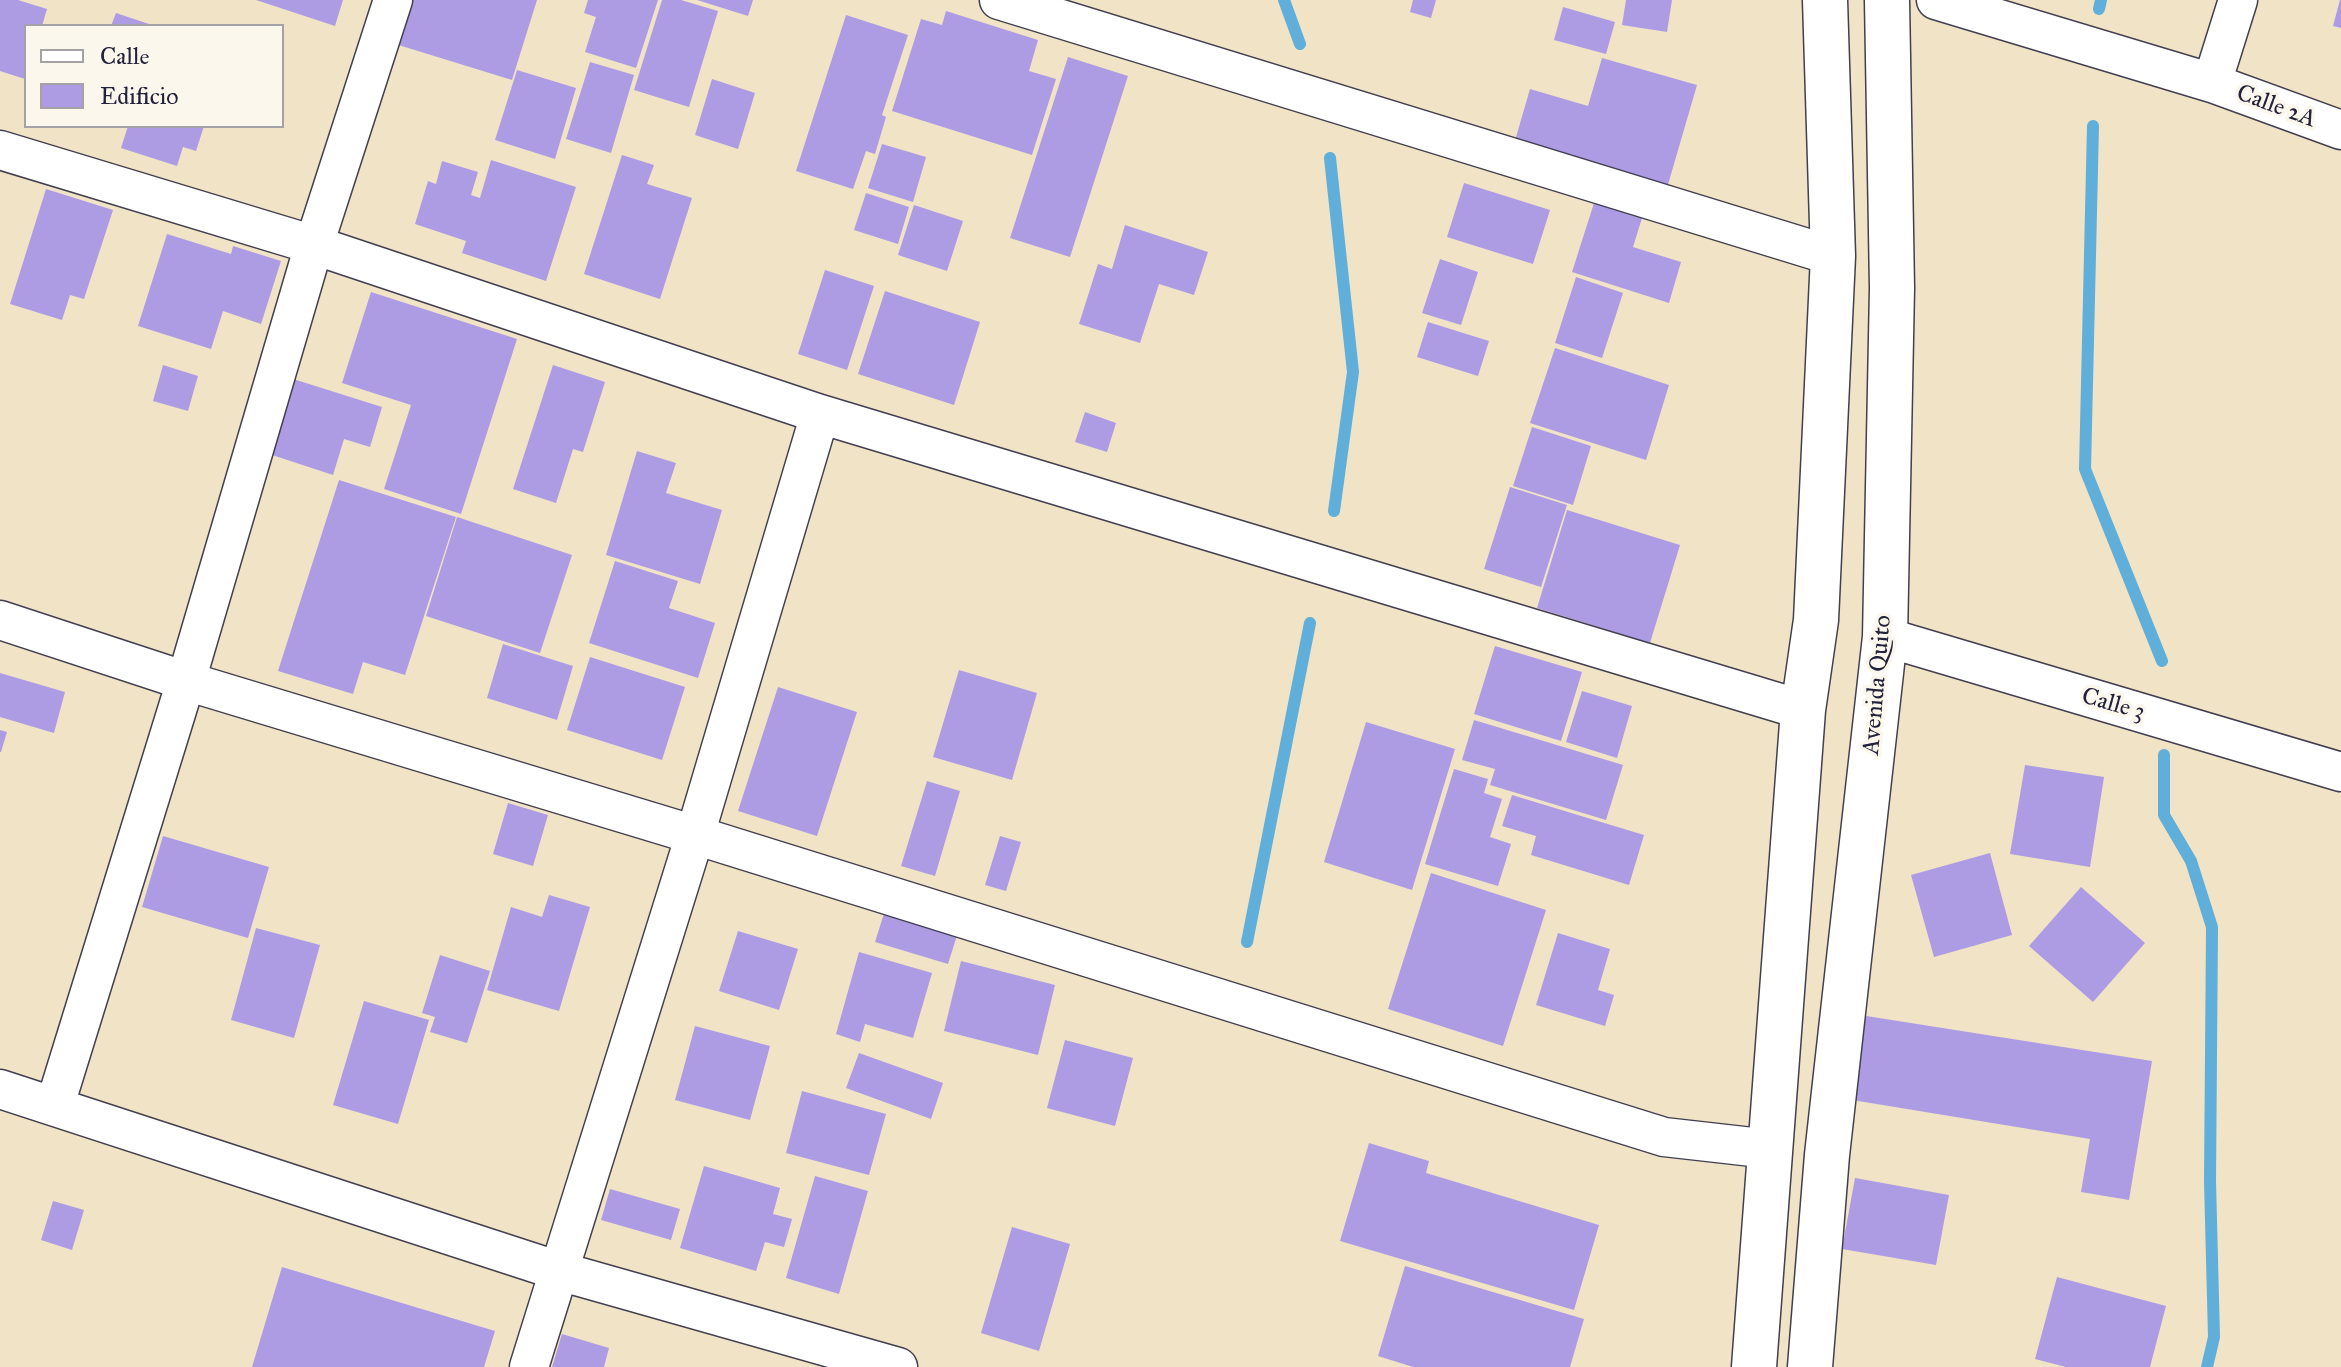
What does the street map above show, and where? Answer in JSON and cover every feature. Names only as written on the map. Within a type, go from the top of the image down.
[{"type":"highway","points":[[1754,1367],[1803,710],[1816,620],[1833,256],[1825,0]]},
{"type":"highway","name":"Avenida Quito","points":[[1810,1367],[1827,1155],[1885,637],[1892,288],[1887,0]]},
{"type":"street","points":[[55,1105],[186,681],[314,245],[393,0]]},
{"type":"street","points":[[999,0],[1833,256]]},
{"type":"street","name":"Calle 2A","points":[[1936,0],[2212,83],[2341,130]]},
{"type":"street","points":[[2212,83],[2238,0]]},
{"type":"street","points":[[0,150],[314,245],[820,414],[1803,710]]},
{"type":"street","points":[[529,1367],[695,835],[820,414]]},
{"type":"street","points":[[0,620],[186,681],[695,835],[1664,1137],[1770,1149]]},
{"type":"street","name":"Calle 3","points":[[1885,637],[2341,772]]},
{"type":"street","points":[[0,1089],[559,1271],[898,1367]]},
{"type":"building","points":[[0,0],[18,0],[47,9],[43,24],[24,24],[24,79],[0,71]]},
{"type":"building","points":[[256,0],[343,0],[335,26]]},
{"type":"building","points":[[405,0],[537,0],[512,80],[392,43]]},
{"type":"building","points":[[588,0],[658,0],[636,68],[585,52],[596,17],[584,13]]},
{"type":"building","points":[[662,0],[681,0],[718,11],[689,107],[634,90]]},
{"type":"building","points":[[697,0],[753,0],[748,16]]},
{"type":"building","points":[[1413,0],[1436,0],[1431,18],[1410,12]]},
{"type":"building","points":[[1626,0],[1672,0],[1667,32],[1622,25]]},
{"type":"building","points":[[2341,0],[2341,28],[2333,26]]},
{"type":"building","points":[[1563,7],[1615,22],[1606,54],[1554,40]]},
{"type":"building","points":[[946,11],[1038,40],[1029,71],[1056,79],[1032,155],[892,111],[921,19],[942,25]]},
{"type":"building","points":[[116,13],[149,24],[112,24]]},
{"type":"building","points":[[846,15],[908,35],[882,115],[886,117],[875,154],[866,151],[853,189],[796,171]]},
{"type":"building","points":[[1068,57],[1128,76],[1070,257],[1010,238]]},
{"type":"building","points":[[1602,58],[1697,85],[1667,188],[1514,144],[1530,89],[1588,106]]},
{"type":"building","points":[[590,62],[634,75],[611,153],[566,139]]},
{"type":"building","points":[[517,70],[576,88],[555,159],[495,140]]},
{"type":"building","points":[[712,79],[755,93],[738,149],[695,135]]},
{"type":"building","points":[[127,128],[203,128],[196,151],[183,147],[177,166],[121,148]]},
{"type":"building","points":[[882,144],[926,157],[913,202],[868,188]]},
{"type":"building","points":[[622,155],[654,165],[647,184],[692,198],[660,299],[584,274]]},
{"type":"building","points":[[491,160],[576,187],[546,281],[462,253],[466,241],[415,224],[428,181],[436,184],[442,161],[478,172],[471,195],[480,198]]},
{"type":"building","points":[[1464,183],[1550,210],[1533,264],[1447,237]]},
{"type":"building","points":[[46,189],[113,210],[84,299],[70,295],[62,320],[10,304]]},
{"type":"building","points":[[866,193],[909,207],[898,244],[854,230]]},
{"type":"building","points":[[1594,203],[1642,218],[1633,247],[1681,262],[1669,303],[1572,272]]},
{"type":"building","points":[[914,205],[963,221],[947,271],[898,255]]},
{"type":"building","points":[[1125,225],[1208,252],[1194,295],[1159,284],[1140,343],[1079,324],[1098,264],[1112,269]]},
{"type":"building","points":[[167,234],[231,254],[233,246],[281,261],[261,324],[223,311],[211,349],[138,326]]},
{"type":"building","points":[[1440,259],[1478,272],[1461,325],[1422,313]]},
{"type":"building","points":[[825,270],[874,286],[847,370],[798,354]]},
{"type":"building","points":[[1576,277],[1623,293],[1602,358],[1555,343]]},
{"type":"building","points":[[885,291],[980,322],[954,405],[858,374]]},
{"type":"building","points":[[371,292],[517,339],[461,514],[384,489],[411,405],[342,383]]},
{"type":"building","points":[[1428,322],[1489,341],[1478,376],[1417,357]]},
{"type":"building","points":[[1555,348],[1669,385],[1646,460],[1530,423]]},
{"type":"building","points":[[163,365],[198,376],[188,411],[153,401]]},
{"type":"building","points":[[553,365],[605,382],[583,452],[573,449],[556,503],[513,489]]},
{"type":"building","points":[[290,378],[382,407],[370,447],[344,439],[333,475],[266,453]]},
{"type":"building","points":[[1085,412],[1116,423],[1107,452],[1075,442]]},
{"type":"building","points":[[1532,427],[1591,446],[1573,505],[1513,486]]},
{"type":"building","points":[[637,451],[676,463],[666,493],[722,510],[700,584],[606,555]]},
{"type":"building","points":[[339,480],[456,517],[405,675],[363,662],[353,694],[278,671]]},
{"type":"building","points":[[1510,487],[1567,505],[1541,587],[1484,569]]},
{"type":"building","points":[[1567,510],[1680,545],[1650,643],[1537,608]]},
{"type":"building","points":[[457,517],[572,555],[540,653],[426,616]]},
{"type":"building","points":[[615,561],[678,581],[669,608],[715,623],[698,678],[589,643]]},
{"type":"building","points":[[503,644],[573,666],[557,720],[487,698]]},
{"type":"building","points":[[1495,646],[1582,672],[1561,741],[1474,714]]},
{"type":"building","points":[[590,657],[685,687],[662,760],[567,730]]},
{"type":"building","points":[[959,670],[1037,693],[1012,780],[933,757]]},
{"type":"building","points":[[0,673],[65,692],[54,733],[0,717]]},
{"type":"building","points":[[778,687],[857,712],[817,836],[738,811]]},
{"type":"building","points":[[1582,691],[1632,706],[1617,758],[1566,742]]},
{"type":"building","points":[[1474,720],[1623,765],[1606,820],[1490,785],[1495,769],[1462,760]]},
{"type":"building","points":[[1366,722],[1455,749],[1412,890],[1324,862]]},
{"type":"building","points":[[0,730],[7,732],[1,752],[0,752]]},
{"type":"building","points":[[2025,765],[2104,777],[2090,867],[2010,854]]},
{"type":"building","points":[[1454,769],[1488,779],[1484,793],[1502,799],[1490,837],[1511,844],[1498,886],[1425,864]]},
{"type":"building","points":[[927,781],[960,791],[935,876],[901,866]]},
{"type":"building","points":[[1512,795],[1644,835],[1629,885],[1531,855],[1536,836],[1502,826]]},
{"type":"building","points":[[508,803],[548,815],[533,866],[493,854]]},
{"type":"building","points":[[163,836],[269,867],[248,938],[142,907]]},
{"type":"building","points":[[1000,836],[1021,842],[1006,891],[985,885]]},
{"type":"building","points":[[1990,853],[2012,935],[1934,957],[1911,875]]},
{"type":"building","points":[[1431,873],[1546,910],[1503,1046],[1388,1009]]},
{"type":"building","points":[[2081,887],[2145,943],[2093,1002],[2029,946]]},
{"type":"building","points":[[549,895],[590,907],[559,1011],[487,990],[511,907],[542,917]]},
{"type":"building","points":[[887,904],[960,926],[948,964],[875,942]]},
{"type":"building","points":[[256,928],[320,945],[294,1038],[231,1020]]},
{"type":"building","points":[[738,931],[798,949],[779,1010],[719,991]]},
{"type":"building","points":[[1558,933],[1610,949],[1598,990],[1614,995],[1605,1026],[1536,1005]]},
{"type":"building","points":[[859,952],[932,973],[913,1038],[865,1024],[860,1042],[836,1034]]},
{"type":"building","points":[[440,955],[490,971],[467,1043],[430,1032],[435,1017],[422,1013]]},
{"type":"building","points":[[961,961],[1055,985],[1038,1055],[944,1031]]},
{"type":"building","points":[[364,1001],[429,1020],[398,1124],[333,1105]]},
{"type":"building","points":[[1860,1015],[2152,1061],[2129,1200],[2081,1192],[2090,1139],[1846,1099]]},
{"type":"building","points":[[695,1026],[770,1046],[750,1120],[675,1100]]},
{"type":"building","points":[[1065,1040],[1133,1058],[1115,1126],[1047,1108]]},
{"type":"building","points":[[859,1053],[943,1083],[931,1119],[846,1088]]},
{"type":"building","points":[[802,1091],[886,1114],[869,1175],[786,1153]]},
{"type":"building","points":[[1369,1143],[1429,1161],[1426,1173],[1599,1225],[1574,1310],[1340,1241]]},
{"type":"building","points":[[704,1166],[780,1188],[773,1214],[792,1219],[784,1247],[765,1242],[756,1271],[680,1248]]},
{"type":"building","points":[[815,1176],[868,1191],[839,1294],[786,1278]]},
{"type":"building","points":[[1855,1178],[1949,1195],[1936,1265],[1842,1249]]},
{"type":"building","points":[[610,1189],[680,1209],[671,1240],[601,1220]]},
{"type":"building","points":[[53,1201],[84,1210],[72,1250],[41,1240]]},
{"type":"building","points":[[1012,1227],[1070,1244],[1039,1351],[981,1333]]},
{"type":"building","points":[[1405,1266],[1584,1319],[1570,1367],[1413,1367],[1378,1356]]},
{"type":"building","points":[[282,1267],[495,1331],[484,1367],[252,1367]]},
{"type":"building","points":[[2057,1277],[2166,1306],[2150,1367],[2066,1367],[2035,1359]]},
{"type":"building","points":[[562,1334],[609,1348],[604,1367],[552,1367]]},
{"type":"waterway","points":[[1284,0],[1300,44]]},
{"type":"waterway","points":[[2099,9],[2101,0]]},
{"type":"waterway","points":[[2093,126],[2085,469],[2162,661]]},
{"type":"waterway","points":[[1330,158],[1353,372],[1334,511]]},
{"type":"waterway","points":[[1247,942],[1310,623]]},
{"type":"waterway","points":[[2164,755],[2164,815],[2191,861],[2212,927],[2210,1181],[2214,1337],[2207,1367]]}]
